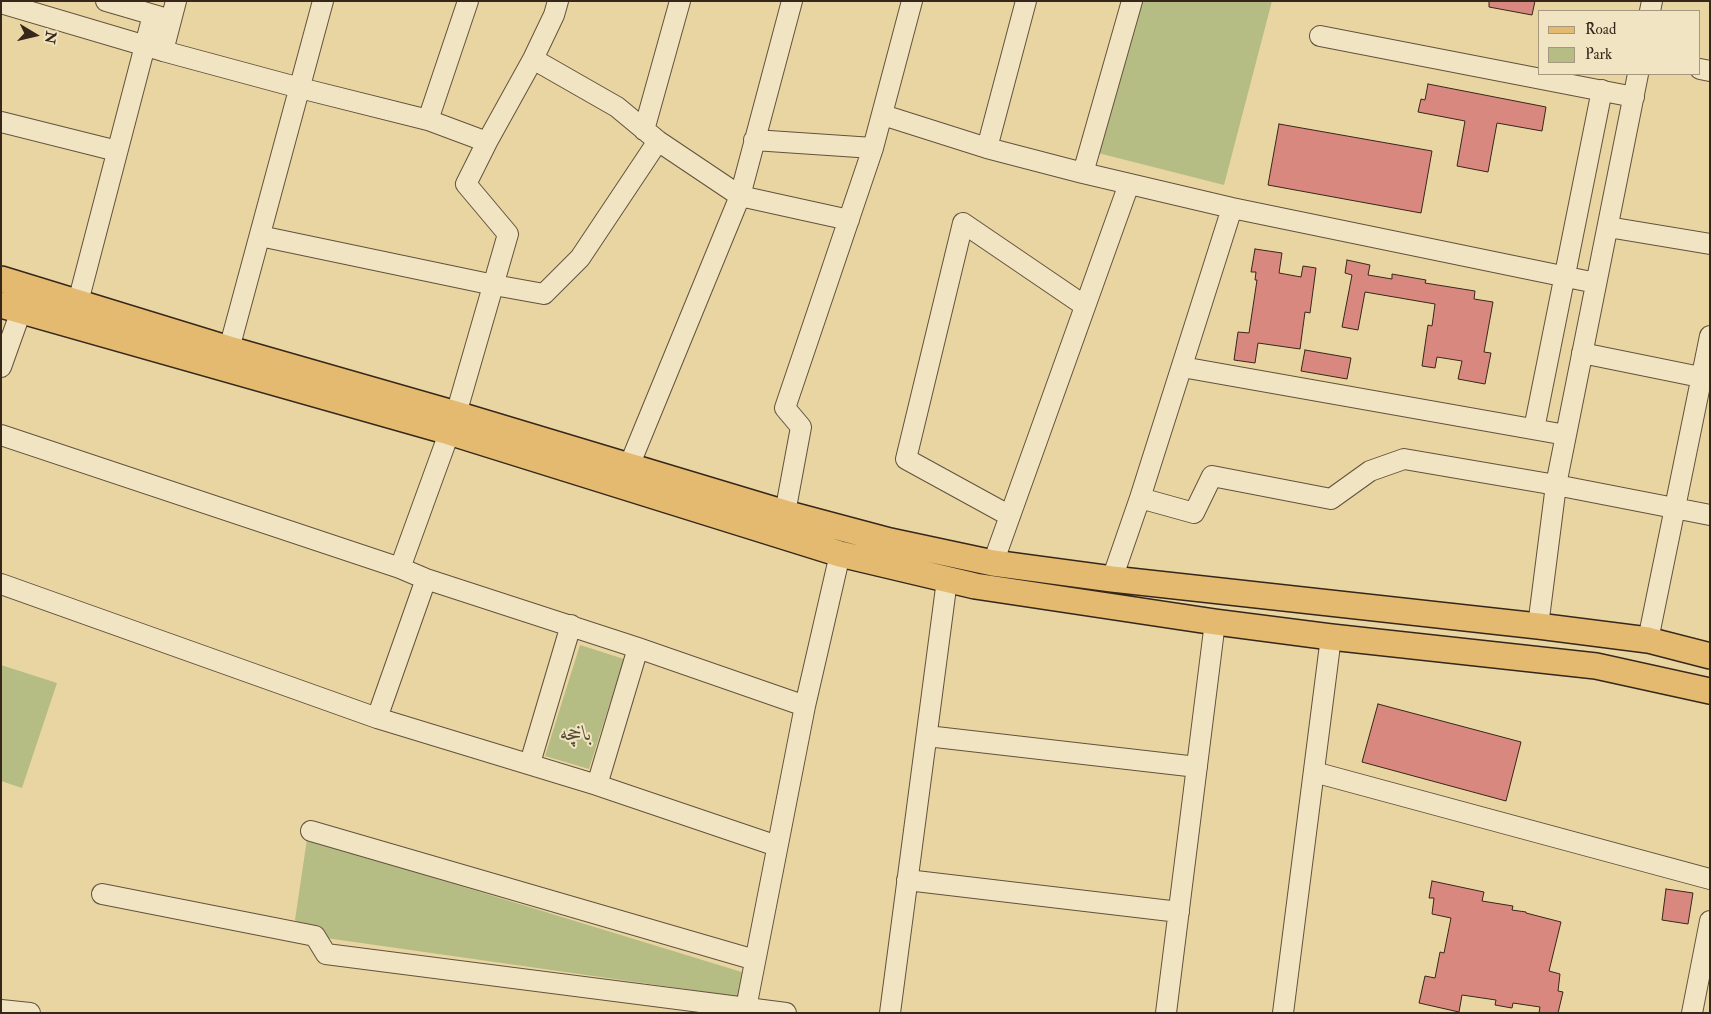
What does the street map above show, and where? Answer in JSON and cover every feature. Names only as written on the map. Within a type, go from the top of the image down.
[{"type":"main road","points":[[1,279],[229,349],[840,554],[947,580],[975,586],[1215,622],[1331,637],[1596,666],[1710,691]]},
{"type":"main road","points":[[11,308],[452,423],[629,466],[785,513],[890,541],[993,563],[1112,579],[1648,640],[1710,656]]},
{"type":"street","points":[[78,302],[117,151],[167,12],[106,1]]},
{"type":"street","points":[[229,349],[323,1]]},
{"type":"street","points":[[428,120],[468,1]]},
{"type":"street","points":[[400,568],[452,423],[508,234],[466,184],[487,142],[534,59],[554,15],[558,1]]},
{"type":"street","points":[[260,236],[544,294],[580,258],[651,136],[680,1]]},
{"type":"street","points":[[629,466],[740,196],[792,1]]},
{"type":"street","points":[[785,513],[801,427],[785,408],[874,148],[912,1]]},
{"type":"street","points":[[988,148],[1026,1]]},
{"type":"street","points":[[1082,173],[1132,1]]},
{"type":"street","points":[[1,3],[300,88],[428,120],[487,142]]},
{"type":"street","points":[[1320,36],[1634,96]]},
{"type":"street","points":[[534,59],[617,107],[651,136],[740,196],[849,220]]},
{"type":"street","points":[[1538,626],[1556,485],[1638,75]]},
{"type":"street","points":[[1534,429],[1602,90]]},
{"type":"street","points":[[883,115],[988,148],[1082,173],[1232,208],[1596,283]]},
{"type":"street","points":[[1,122],[117,151]]},
{"type":"street","points":[[754,140],[874,148]]},
{"type":"street","points":[[993,563],[1129,184]]},
{"type":"street","points":[[1112,579],[1140,498],[1232,208]]},
{"type":"street","points":[[1010,516],[906,460],[963,222],[1085,306]]},
{"type":"street","points":[[1608,227],[1710,244]]},
{"type":"street","points":[[1,367],[11,308]]},
{"type":"street","points":[[1648,640],[1675,508],[1705,378],[1710,336]]},
{"type":"street","points":[[1582,353],[1705,378]]},
{"type":"street","points":[[1182,367],[1566,435]]},
{"type":"street","points":[[1,435],[571,625],[805,706]]},
{"type":"street","points":[[1140,498],[1194,514],[1212,476],[1332,500],[1370,471],[1404,459],[1556,485],[1710,515]]},
{"type":"street","points":[[736,1009],[755,960],[805,706],[840,554]]},
{"type":"street","points":[[377,718],[426,578]]},
{"type":"street","points":[[890,1013],[947,580]]},
{"type":"street","points":[[1,584],[377,718],[597,785],[776,846]]},
{"type":"street","points":[[1166,1013],[1215,622]]},
{"type":"street","points":[[530,764],[571,625]]},
{"type":"street","points":[[1283,1013],[1331,637]]},
{"type":"street","points":[[597,785],[638,648]]},
{"type":"street","points":[[927,736],[1197,767]]},
{"type":"street","points":[[1314,772],[1710,879]]},
{"type":"street","points":[[311,831],[755,960]]},
{"type":"street","points":[[907,880],[1178,912]]},
{"type":"street","points":[[102,894],[315,936],[326,954],[736,1009],[786,1013]]},
{"type":"street","points":[[1692,1013],[1710,921]]},
{"type":"street","points":[[1,1010],[30,1013]]},
{"type":"green space","points":[[1137,1],[1272,1],[1224,185],[1098,153]]},
{"type":"green space","name":"باخچە","points":[[580,645],[624,659],[589,769],[545,756]]},
{"type":"green space","points":[[1,665],[57,683],[22,788],[1,781]]},
{"type":"green space","points":[[307,839],[745,973],[741,997],[326,938],[295,920]]},
{"type":"building","points":[[1489,1],[1535,1],[1532,15],[1489,7]]},
{"type":"building","points":[[1428,84],[1546,107],[1542,131],[1497,123],[1488,172],[1457,166],[1465,121],[1418,112],[1421,99],[1425,100]]},
{"type":"building","points":[[1279,124],[1432,151],[1421,213],[1268,185]]},
{"type":"building","points":[[1255,249],[1282,253],[1279,273],[1301,277],[1303,266],[1316,268],[1310,313],[1305,312],[1300,349],[1258,343],[1255,363],[1234,360],[1238,332],[1249,333],[1257,280],[1255,280],[1256,272],[1251,272]]},
{"type":"building","points":[[1347,260],[1370,265],[1368,275],[1392,279],[1392,274],[1426,280],[1425,283],[1475,291],[1474,299],[1493,302],[1484,352],[1491,353],[1485,384],[1458,379],[1462,361],[1437,357],[1435,368],[1422,366],[1428,325],[1432,326],[1435,304],[1365,292],[1358,330],[1342,327],[1352,275],[1345,273]]},
{"type":"building","points":[[1305,350],[1351,358],[1347,379],[1301,371]]},
{"type":"building","points":[[1378,704],[1521,742],[1506,801],[1362,762]]},
{"type":"building","points":[[1432,881],[1484,892],[1482,901],[1513,906],[1512,910],[1561,922],[1549,971],[1560,974],[1558,991],[1563,992],[1558,1013],[1539,1013],[1540,1007],[1513,1003],[1512,1008],[1495,1005],[1496,1000],[1462,995],[1459,1012],[1419,1003],[1425,976],[1435,978],[1440,952],[1444,953],[1451,918],[1432,914],[1434,898],[1429,898]]},
{"type":"building","points":[[1666,889],[1693,893],[1688,924],[1662,920]]}]
